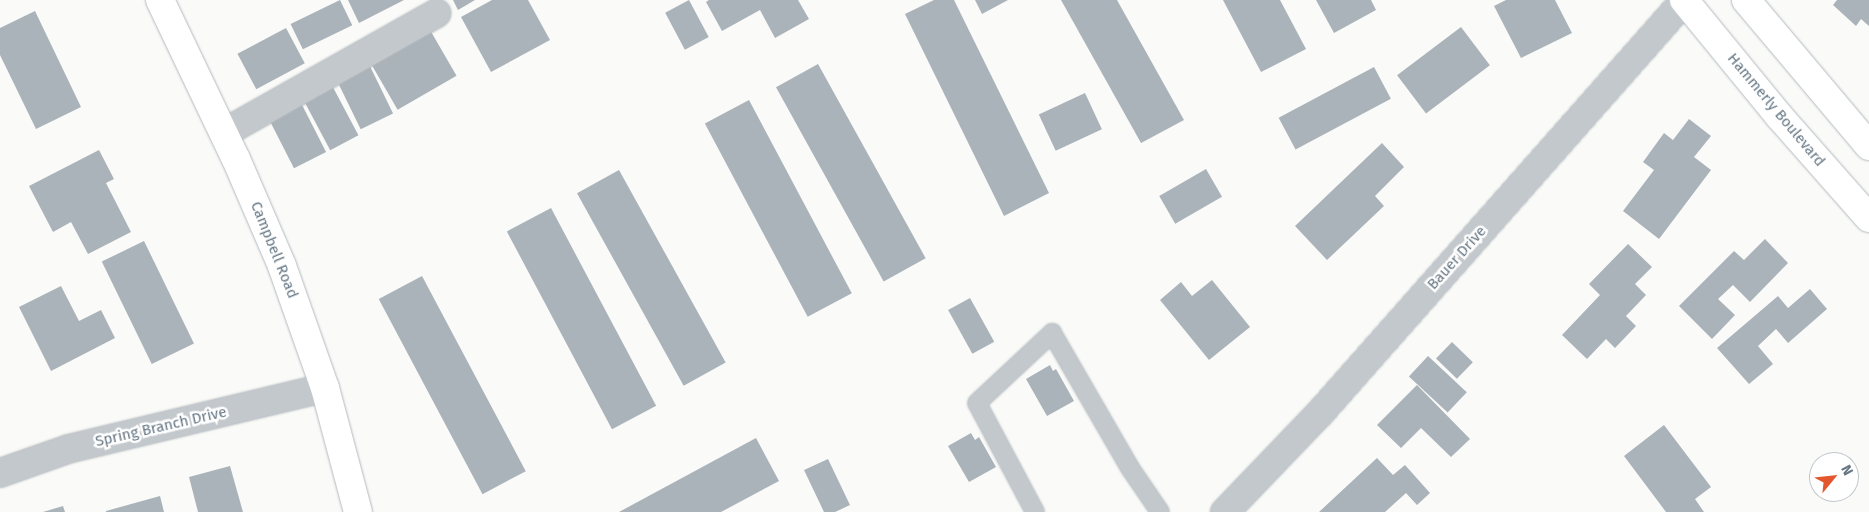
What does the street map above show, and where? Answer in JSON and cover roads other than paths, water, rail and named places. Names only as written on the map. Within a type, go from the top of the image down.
[{"type":"street","name":"Campbell Road","points":[[160,0],[224,133],[282,266],[325,388],[358,512]]},
{"type":"street","name":"Hammerly Boulevard","points":[[1685,0],[1779,116],[1869,218]]},
{"type":"street","name":"Bauer Drive","points":[[1225,512],[1320,412],[1685,0]]},
{"type":"street","points":[[1746,0],[1869,146]]},
{"type":"street","points":[[224,133],[437,13]]},
{"type":"street","name":"Spring Branch Drive","points":[[0,473],[68,449],[325,388]]},
{"type":"lane","points":[[1035,512],[977,403],[1052,333],[1130,468],[1160,512]]}]
